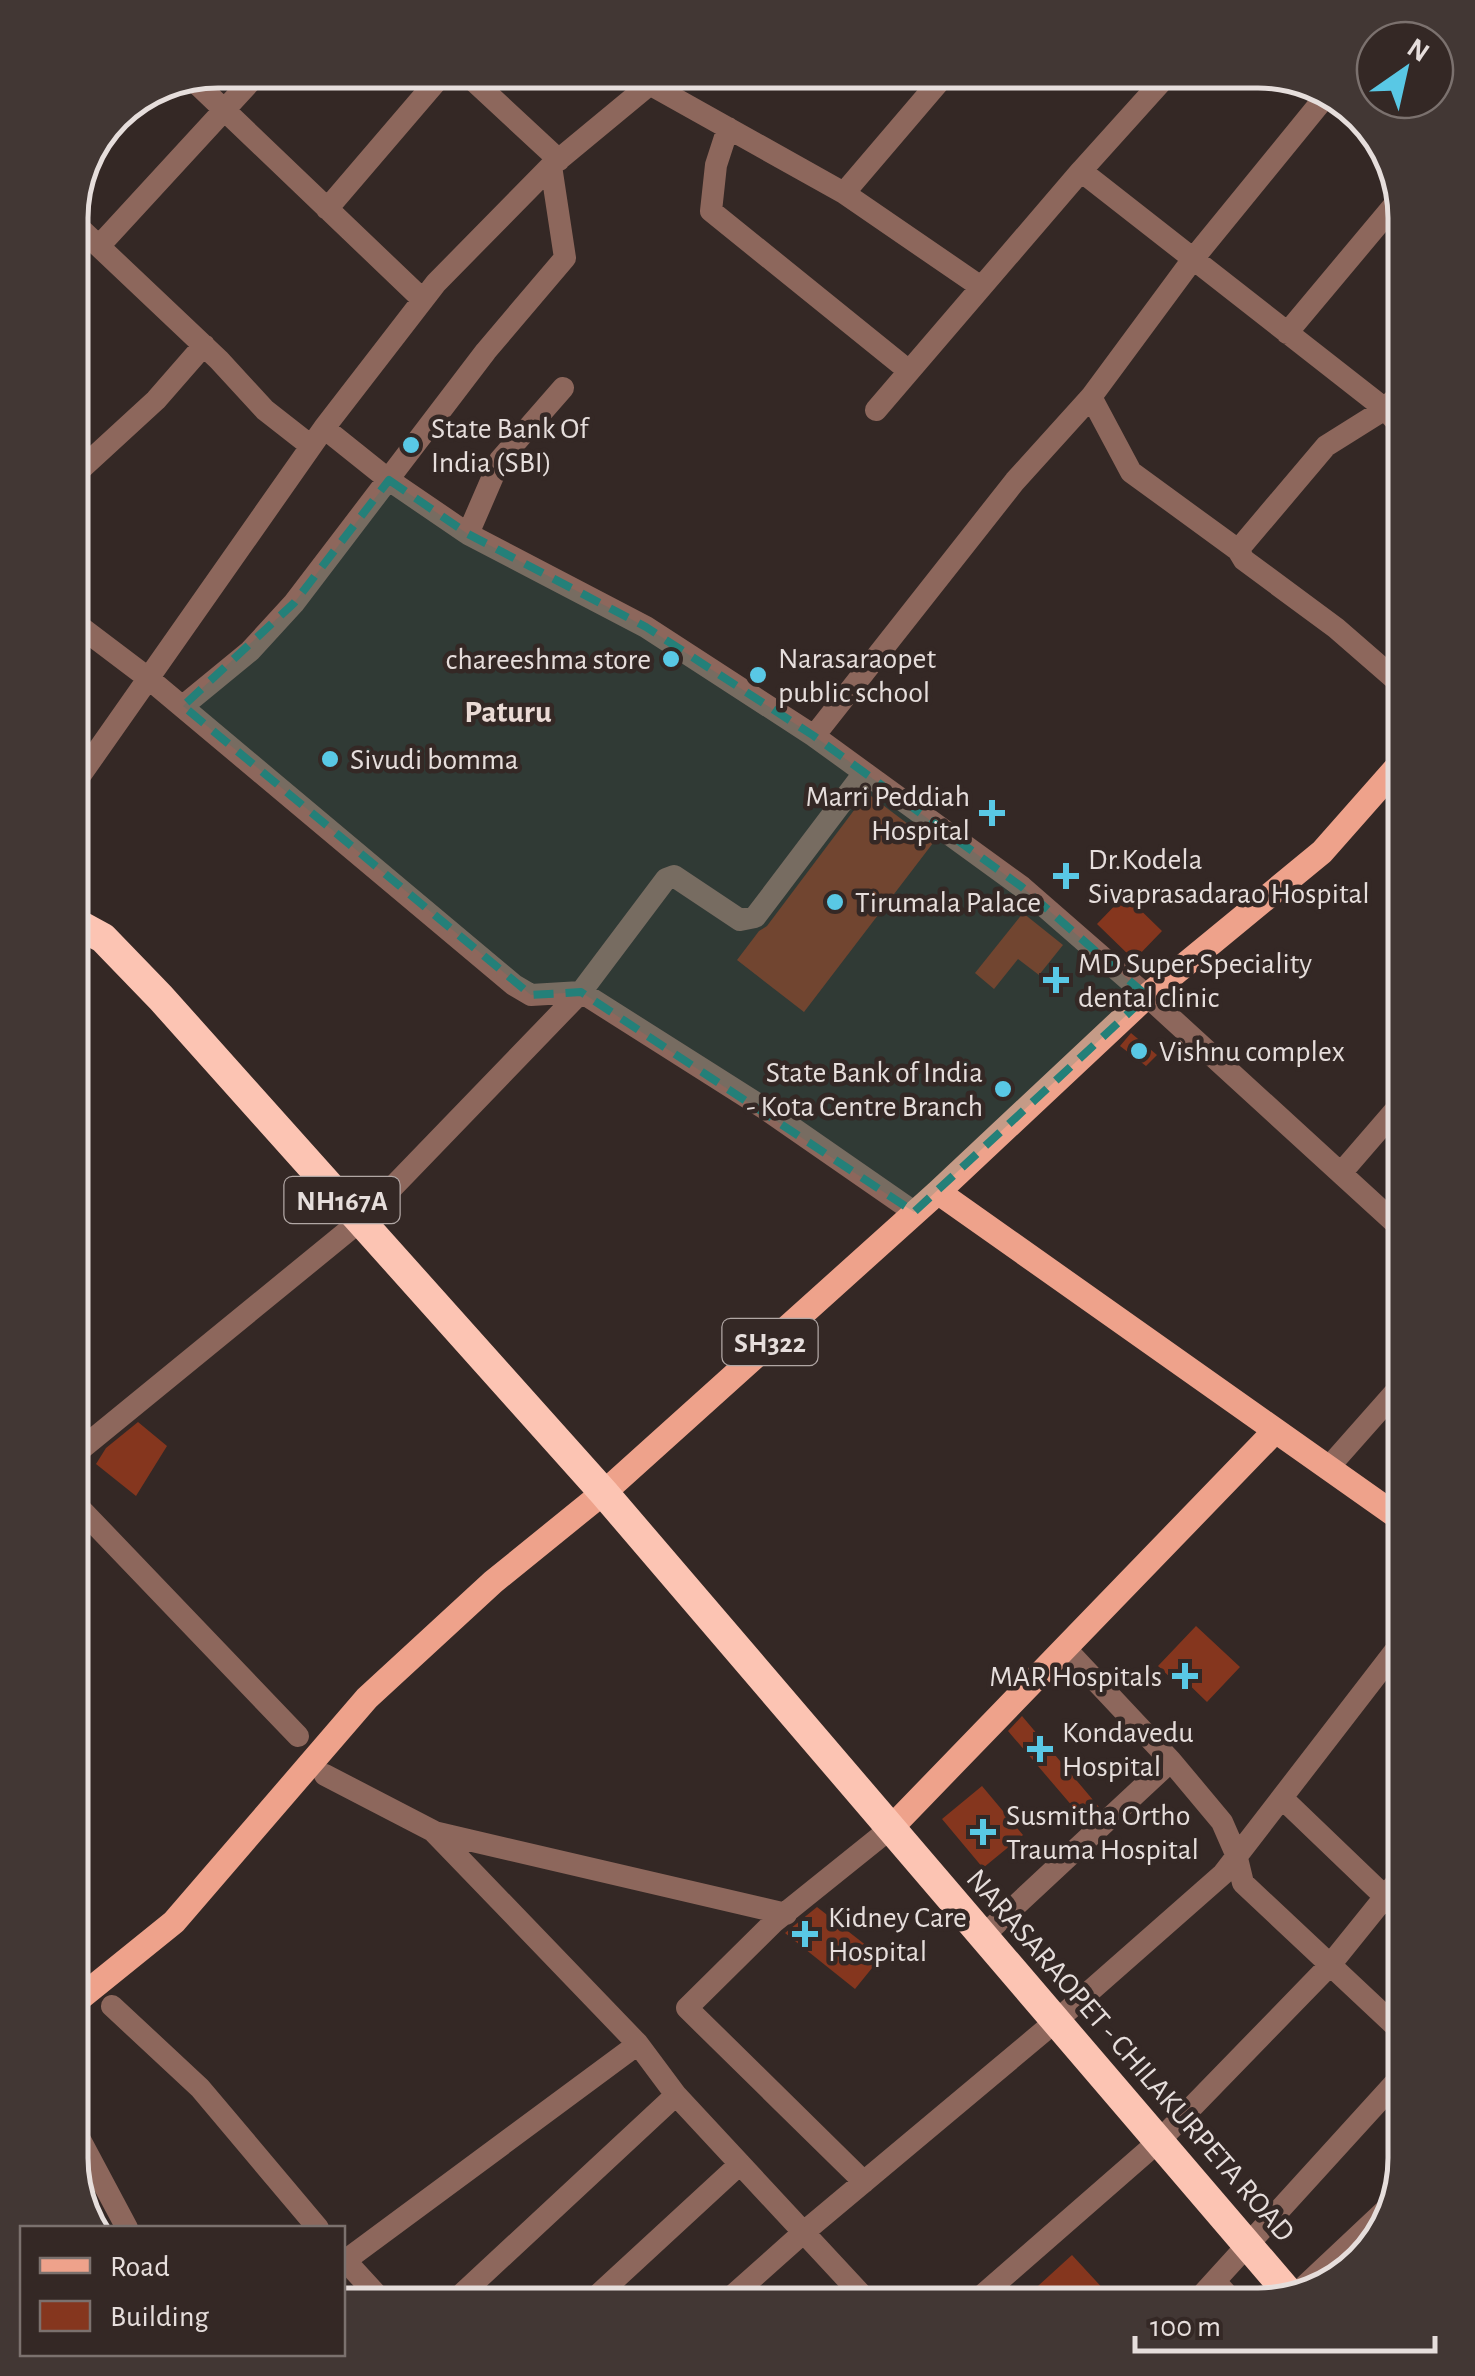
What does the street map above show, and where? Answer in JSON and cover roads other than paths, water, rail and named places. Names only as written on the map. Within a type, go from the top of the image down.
[{"type":"highway","name":"NH167A","points":[[88,930],[103,938],[150,986],[604,1493]]},
{"type":"highway","name":"NARASARAOPET - CHILAKURPETA ROAD","points":[[604,1493],[1283,2286]]},
{"type":"main road","name":"SH322","points":[[604,1493],[938,1192],[1147,996],[1322,852],[1388,777]]},
{"type":"main road","points":[[938,1192],[1388,1510]]},
{"type":"main road","points":[[891,1828],[1275,1431]]},
{"type":"main road","points":[[88,1991],[174,1922],[366,1698],[493,1582],[604,1493]]},
{"type":"street","points":[[100,245],[244,88]]},
{"type":"street","points":[[327,209],[431,88]]},
{"type":"street","points":[[183,706],[250,651],[294,603],[486,351],[564,258],[555,163],[480,88]]},
{"type":"street","points":[[88,764],[317,437],[422,300],[555,163],[647,88]]},
{"type":"street","points":[[673,88],[728,128],[844,193],[981,287]]},
{"type":"street","points":[[844,193],[934,88]]},
{"type":"street","points":[[876,410],[1156,88]]},
{"type":"street","points":[[202,89],[422,300]]},
{"type":"street","points":[[814,736],[1015,481],[1091,397],[1193,258],[1320,104]]},
{"type":"street","points":[[728,128],[716,165],[712,211],[909,371]]},
{"type":"street","points":[[1081,171],[1388,412]]},
{"type":"street","points":[[1288,333],[1387,213]]},
{"type":"street","points":[[88,235],[204,345],[265,410],[389,480],[468,534],[646,628],[814,736],[1022,887],[1388,1217]]},
{"type":"street","points":[[88,462],[156,400],[204,345]]},
{"type":"street","points":[[468,534],[500,460],[563,388]]},
{"type":"street","points":[[1091,397],[1131,472],[1238,550],[1244,560],[1336,628],[1388,673]]},
{"type":"street","points":[[1238,550],[1326,446],[1388,406]]},
{"type":"street","points":[[88,633],[183,706],[514,985],[530,995],[582,992],[767,1110],[914,1212]]},
{"type":"street","points":[[88,1443],[360,1220],[582,992],[666,879],[674,876],[740,920],[755,917],[864,773]]},
{"type":"street","points":[[1341,1174],[1388,1119]]},
{"type":"street","points":[[1328,1468],[1388,1400]]},
{"type":"street","points":[[88,1517],[298,1736]]},
{"type":"street","points":[[1065,1648],[1172,1761],[1222,1822],[1243,1883],[1388,2019]]},
{"type":"street","points":[[741,2288],[1223,1874],[1388,1660]]},
{"type":"street","points":[[983,1936],[1172,1761]]},
{"type":"street","points":[[326,1775],[433,1832],[786,1914]]},
{"type":"street","points":[[1282,1798],[1388,1901]]},
{"type":"street","points":[[864,2182],[687,2008],[786,1914],[891,1828]]},
{"type":"street","points":[[433,1832],[638,2044],[676,2094],[855,2288]]},
{"type":"street","points":[[991,2288],[1158,2141],[1330,1964],[1388,1894]]},
{"type":"street","points":[[112,2006],[200,2088],[316,2226]]},
{"type":"street","points":[[345,2259],[638,2044]]},
{"type":"street","points":[[1209,2288],[1388,2091]]},
{"type":"street","points":[[469,2288],[676,2094]]},
{"type":"street","points":[[88,2155],[126,2226]]},
{"type":"street","points":[[606,2288],[740,2164]]},
{"type":"street","points":[[1318,2273],[1368,2226]]},
{"type":"street","points":[[345,2261],[370,2288]]},
{"type":"street","points":[[1215,2281],[1221,2288]]},
{"type":"place","name":"State Bank Of India (SBI)","points":[[411,445]]},
{"type":"place","name":"chareeshma store","points":[[671,659]]},
{"type":"place","name":"Narasaraopet public school","points":[[758,675]]},
{"type":"place","name":"Sivudi bomma","points":[[330,759]]},
{"type":"place","name":"Marri Peddiah Hospital","points":[[992,813]]},
{"type":"place","name":"Dr.Kodela Sivaprasadarao Hospital","points":[[1066,876]]},
{"type":"place","name":"Tirumala Palace","points":[[835,902]]},
{"type":"place","name":"MD Super Speciality dental clinic","points":[[1056,980]]},
{"type":"place","name":"Vishnu complex","points":[[1139,1051]]},
{"type":"place","name":"State Bank of India - Kota Centre Branch","points":[[1003,1089]]},
{"type":"place","name":"MAR Hospitals","points":[[1185,1676]]},
{"type":"place","name":"Kondavedu Hospital","points":[[1040,1749]]},
{"type":"place","name":"Susmitha Ortho Trauma Hospital","points":[[983,1832]]},
{"type":"place","name":"Kidney Care Hospital","points":[[805,1934]]},
{"type":"district","name":"Paturu","points":[[508,711]]}]
